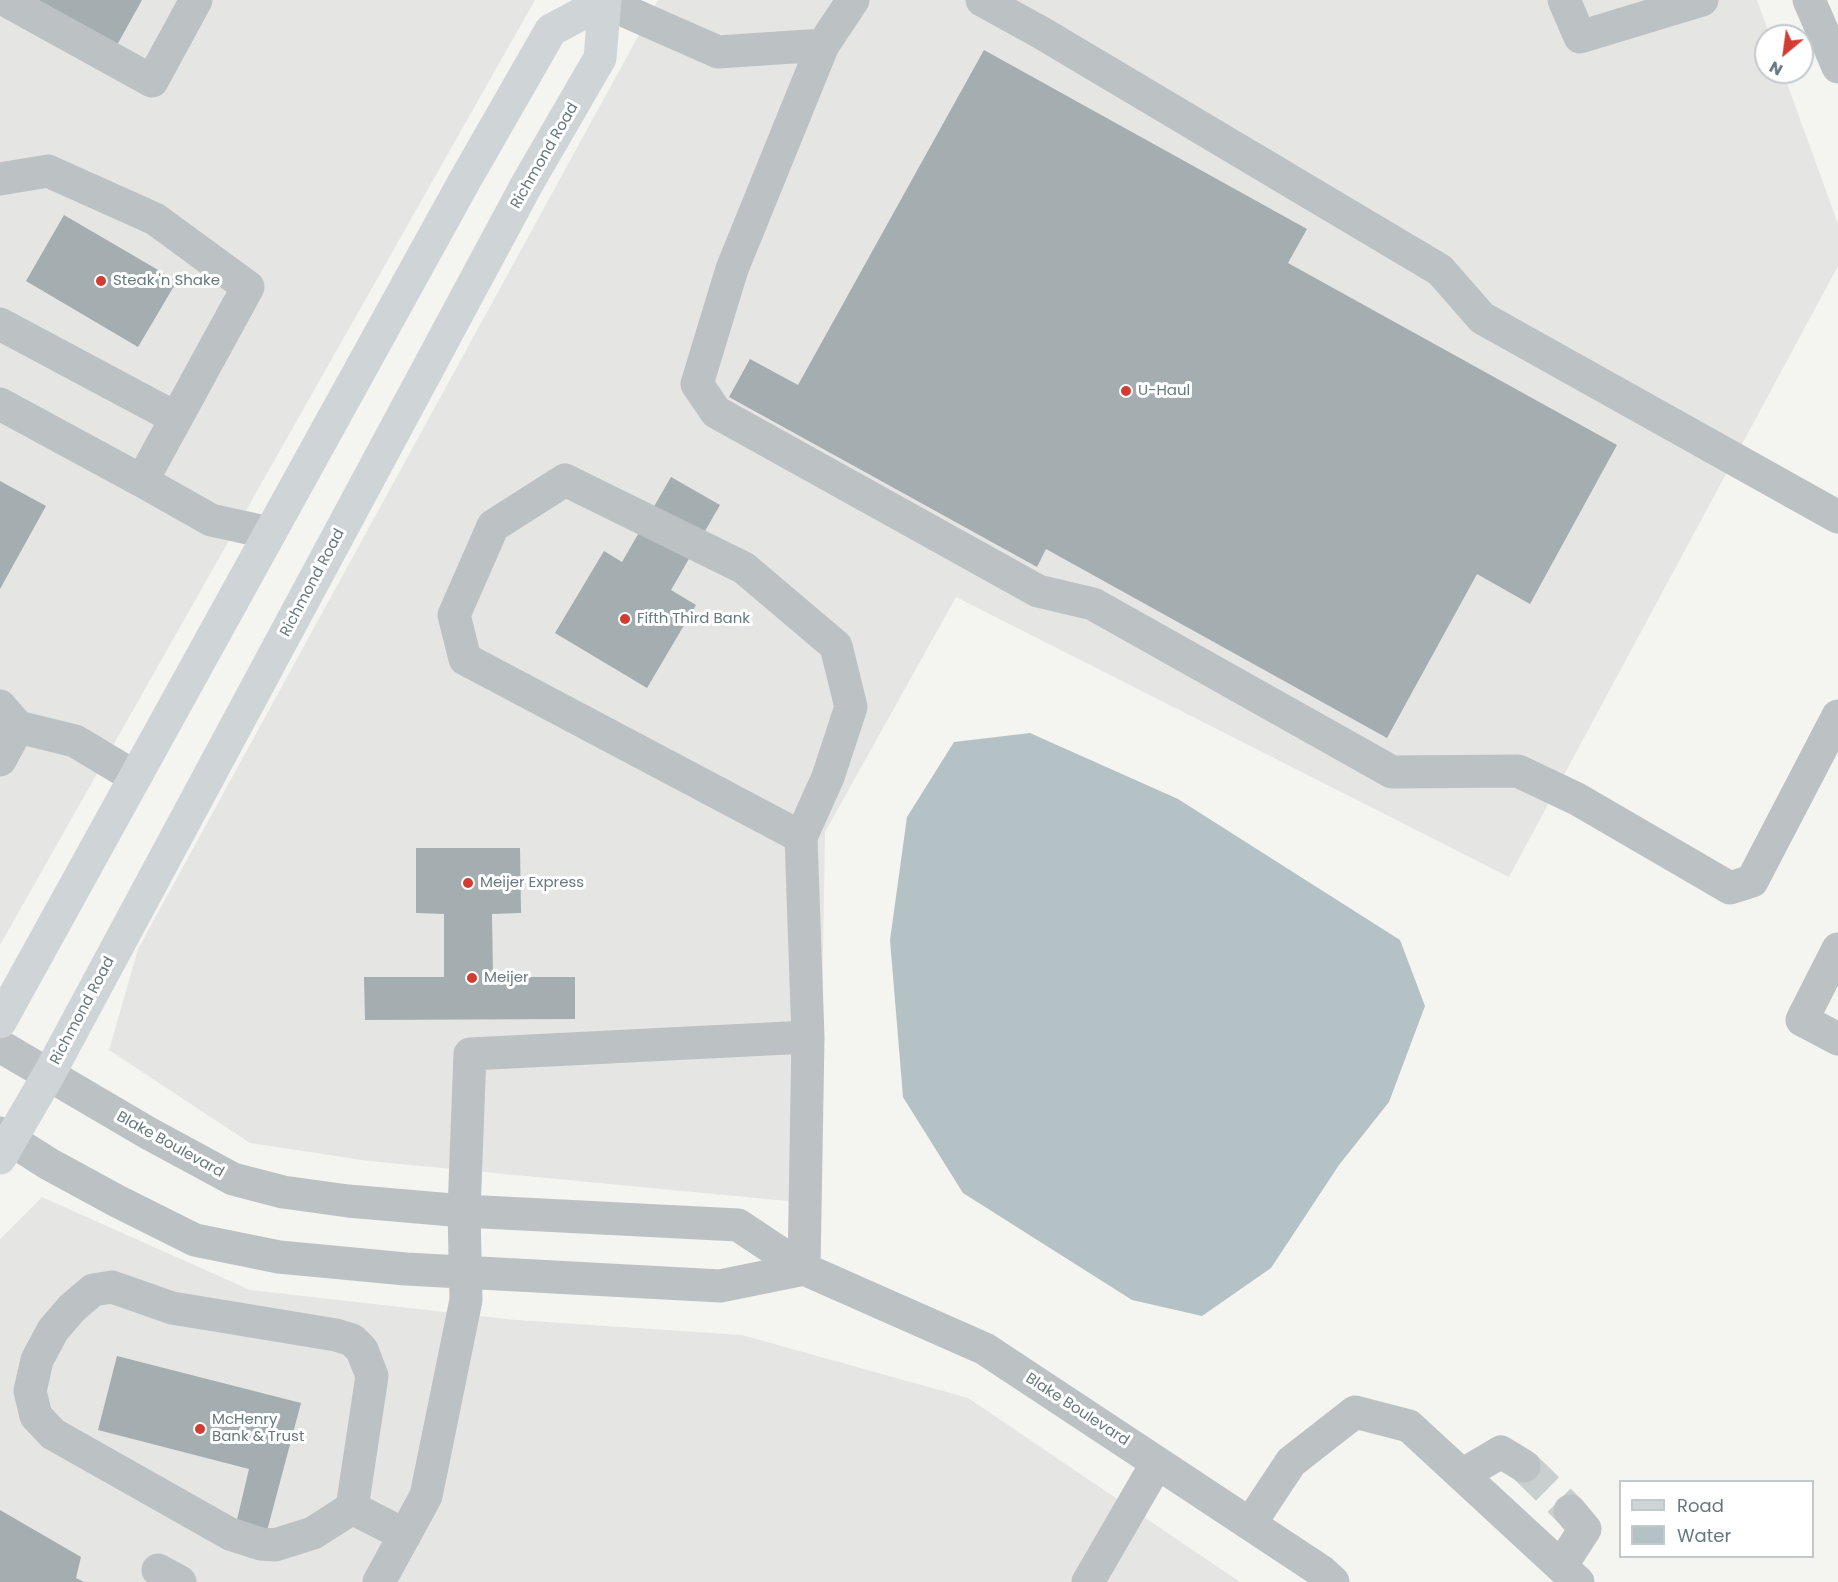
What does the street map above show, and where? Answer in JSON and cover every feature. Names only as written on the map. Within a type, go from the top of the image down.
[{"type":"main road","points":[[0,1022],[465,180],[551,30],[603,1]]},
{"type":"main road","name":"Richmond Road","points":[[4,1143],[49,1074],[527,184],[600,58],[603,1]]},
{"type":"street","points":[[5,0],[152,81],[195,0]]},
{"type":"street","points":[[853,0],[823,45],[732,269],[697,384],[716,412],[1038,591],[1093,604],[1392,772],[1518,771],[1577,799],[1730,888],[1752,881],[1838,716]]},
{"type":"street","points":[[982,0],[1040,32],[1440,270],[1482,318],[1838,517]]},
{"type":"street","points":[[1564,0],[1580,38],[1702,0]]},
{"type":"street","points":[[1809,0],[1838,68]]},
{"type":"street","points":[[603,1],[718,52],[823,45]]},
{"type":"street","points":[[0,179],[48,171],[155,219],[248,287],[142,481]]},
{"type":"street","points":[[0,324],[176,418]]},
{"type":"street","points":[[0,404],[211,520],[270,533]]},
{"type":"street","points":[[4,1143],[195,1240],[279,1257],[465,1273],[720,1286],[804,1269],[808,1036],[801,837],[828,777],[851,707],[836,646],[744,567],[565,480],[493,526],[453,615],[465,659],[801,837]]},
{"type":"street","points":[[0,760],[9,717],[75,741],[135,777]]},
{"type":"street","points":[[1838,950],[1802,1020],[1838,1039]]},
{"type":"street","points":[[379,1582],[426,1496],[466,1300],[464,1211],[470,1054],[808,1036]]},
{"type":"street","name":"Blake Boulevard","points":[[0,1046],[148,1134],[232,1179],[283,1192],[348,1201],[464,1211],[738,1225],[804,1269],[985,1349],[1321,1571],[1333,1582]]},
{"type":"street","points":[[112,1287],[172,1308],[336,1335],[352,1340],[362,1350],[372,1376],[352,1508],[313,1533],[275,1545],[261,1544],[230,1534],[53,1434],[36,1416],[30,1391],[37,1359],[53,1330],[72,1308],[93,1290],[112,1287]]},
{"type":"street","points":[[1250,1524],[1291,1462],[1355,1412],[1409,1425],[1569,1574],[1585,1529],[1570,1511]]},
{"type":"street","points":[[1462,1474],[1502,1452],[1524,1466]]},
{"type":"street","points":[[1088,1582],[1157,1463]]},
{"type":"street","points":[[352,1508],[405,1535]]},
{"type":"shaded area","points":[[0,0],[535,0],[0,945]]},
{"type":"shaded area","points":[[658,0],[1757,0],[1766,24],[1754,24],[1754,84],[1787,84],[1838,224],[1838,266],[1509,877],[956,597],[825,832],[819,1204],[369,1161],[250,1143],[109,1050],[138,949]]},
{"type":"shaded area","points":[[42,1197],[250,1290],[516,1320],[742,1335],[968,1398],[1240,1582],[0,1582],[0,1239]]},
{"type":"water","points":[[1030,733],[1178,799],[1400,940],[1425,1006],[1389,1102],[1339,1165],[1271,1268],[1202,1316],[1132,1300],[963,1193],[903,1097],[890,940],[907,817],[954,742]]},
{"type":"building","points":[[36,0],[142,0],[117,45]]},
{"type":"building","name":"U-Haul","points":[[984,50],[1307,229],[1288,263],[1617,445],[1530,604],[1477,574],[1387,738],[1046,549],[1037,567],[729,397],[750,359],[798,385]]},
{"type":"building","name":"Steak 'n Shake","points":[[64,215],[177,281],[138,347],[26,281]]},
{"type":"building","name":"Fifth Third Bank","points":[[671,477],[720,505],[671,590],[696,605],[647,688],[555,633],[604,551],[622,562]]},
{"type":"building","points":[[0,481],[46,506],[0,589]]},
{"type":"building","points":[[416,848],[520,848],[521,913],[492,914],[493,977],[575,977],[575,1019],[365,1020],[364,977],[444,977],[444,914],[416,913]]},
{"type":"building","points":[[117,1356],[301,1403],[267,1531],[236,1524],[249,1469],[98,1430]]},
{"type":"building","points":[[0,1510],[81,1557],[76,1578],[84,1582],[0,1582]]},
{"type":"tunnel","points":[[1524,1466],[1570,1511]]},
{"type":"place","name":"Steak 'n Shake","points":[[101,281]]},
{"type":"place","name":"U-Haul","points":[[1126,391]]},
{"type":"place","name":"Fifth Third Bank","points":[[625,619]]},
{"type":"place","name":"Meijer Express","points":[[468,883]]},
{"type":"place","name":"Meijer","points":[[472,978]]},
{"type":"place","name":"McHenry Bank & Trust","points":[[200,1429]]}]
